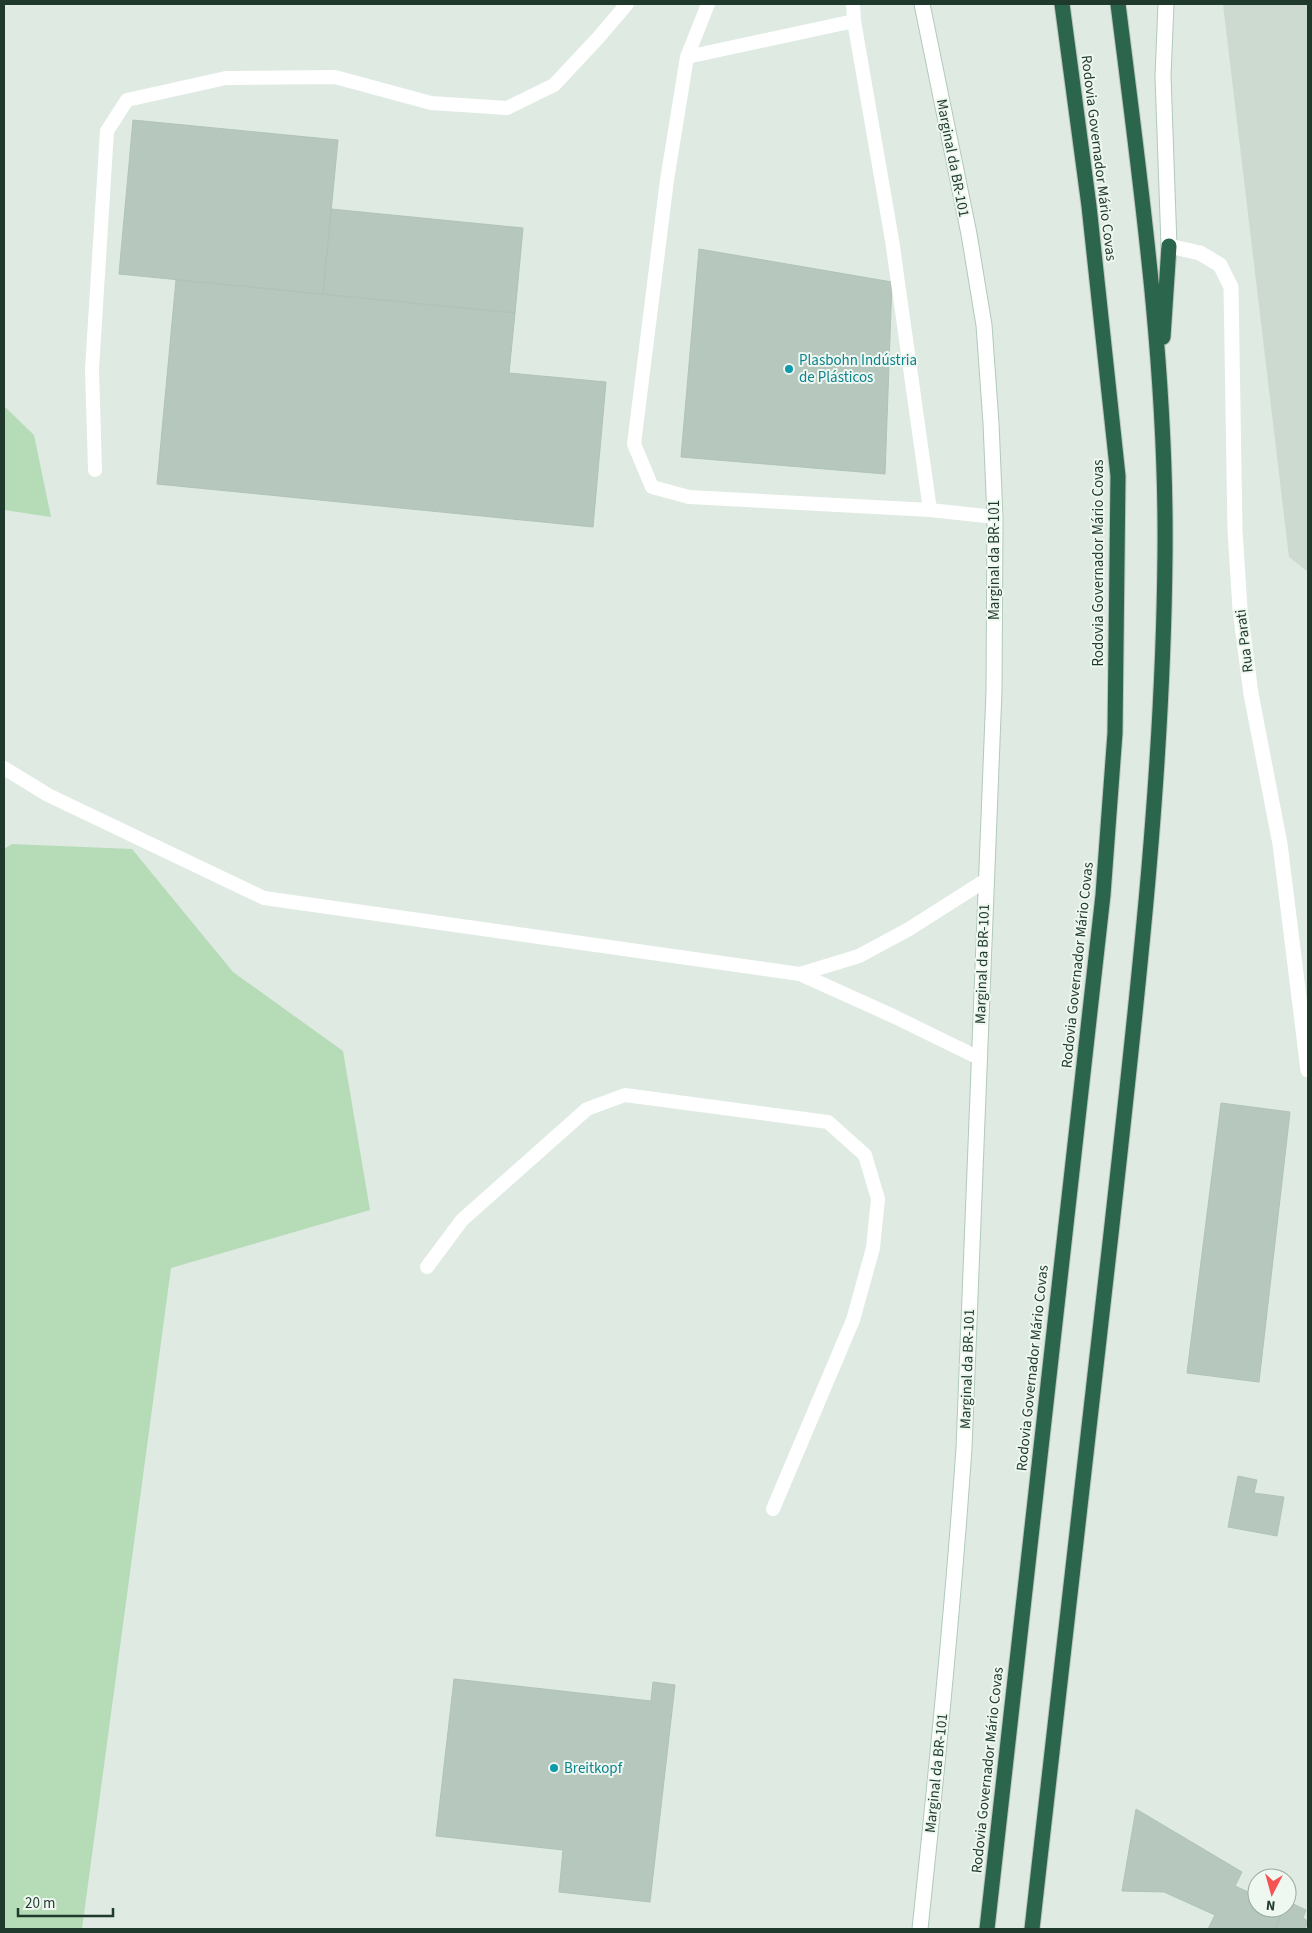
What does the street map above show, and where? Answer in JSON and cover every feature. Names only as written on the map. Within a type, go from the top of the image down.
[{"type":"highway","name":"Rodovia Governador Mário Covas","points":[[986,1929],[1103,895],[1115,733],[1118,476],[1089,206],[1062,4]]},
{"type":"highway","points":[[1032,1929],[1117,1180],[1156,806],[1165,554],[1160,386],[1143,198],[1118,4]]},
{"type":"highway","points":[[1160,386],[1169,246]]},
{"type":"main road","name":"Marginal da BR-101","points":[[920,1929],[957,1544],[964,1448],[994,691],[994,517],[991,424],[984,325],[969,234],[922,4]]},
{"type":"main road","points":[[1166,4],[1163,76],[1169,246]]},
{"type":"main road","name":"Rua Parati","points":[[1169,246],[1200,253],[1220,265],[1231,287],[1235,530],[1240,610],[1250,694],[1280,844],[1308,1070]]},
{"type":"lane","points":[[95,470],[92,369],[107,131],[127,100],[226,78],[336,77],[431,103],[507,108],[554,85],[627,4]]},
{"type":"lane","points":[[708,4],[687,57],[667,180],[634,444],[652,487],[689,497],[930,510],[994,517]]},
{"type":"lane","points":[[853,4],[854,21],[892,240],[930,510]]},
{"type":"lane","points":[[687,57],[854,21]]},
{"type":"lane","points":[[4,768],[48,795],[264,898],[800,974],[979,1058]]},
{"type":"lane","points":[[800,974],[859,956],[909,929],[986,880]]},
{"type":"lane","points":[[427,1267],[462,1220],[587,1109],[594,1106],[625,1095],[828,1122],[865,1155],[878,1199],[873,1248],[853,1320],[774,1509]]},
{"type":"shaded area","points":[[1223,4],[1308,4],[1308,572],[1289,557]]},
{"type":"green space","points":[[4,406],[34,435],[51,517],[4,510]]},
{"type":"green space","points":[[12,844],[132,849],[233,972],[343,1051],[370,1210],[171,1268],[82,1929],[4,1929],[4,849]]},
{"type":"building","points":[[133,120],[338,140],[323,294],[119,274]]},
{"type":"building","points":[[331,209],[523,228],[515,313],[323,294]]},
{"type":"building","name":"Plasbohn Indústria de Plásticos","points":[[699,249],[892,282],[885,474],[681,457]]},
{"type":"building","points":[[176,280],[515,313],[509,373],[606,382],[593,527],[157,484]]},
{"type":"building","points":[[1221,1103],[1290,1112],[1259,1382],[1187,1373]]},
{"type":"building","points":[[1238,1476],[1257,1480],[1254,1493],[1284,1497],[1277,1536],[1228,1527]]},
{"type":"building","name":"Breitkopf","points":[[454,1679],[651,1701],[653,1682],[675,1685],[650,1902],[559,1892],[563,1850],[436,1836]]},
{"type":"building","points":[[1136,1809],[1242,1872],[1235,1886],[1247,1891],[1247,1918],[1280,1918],[1275,1929],[1208,1929],[1215,1915],[1164,1892],[1122,1891]]},
{"type":"building","points":[[1297,1906],[1306,1910],[1303,1918],[1308,1921],[1305,1929],[1275,1929],[1280,1918],[1297,1918]]},
{"type":"place","name":"Plasbohn Indústria de Plásticos","points":[[789,369]]},
{"type":"place","name":"Breitkopf","points":[[554,1768]]}]
